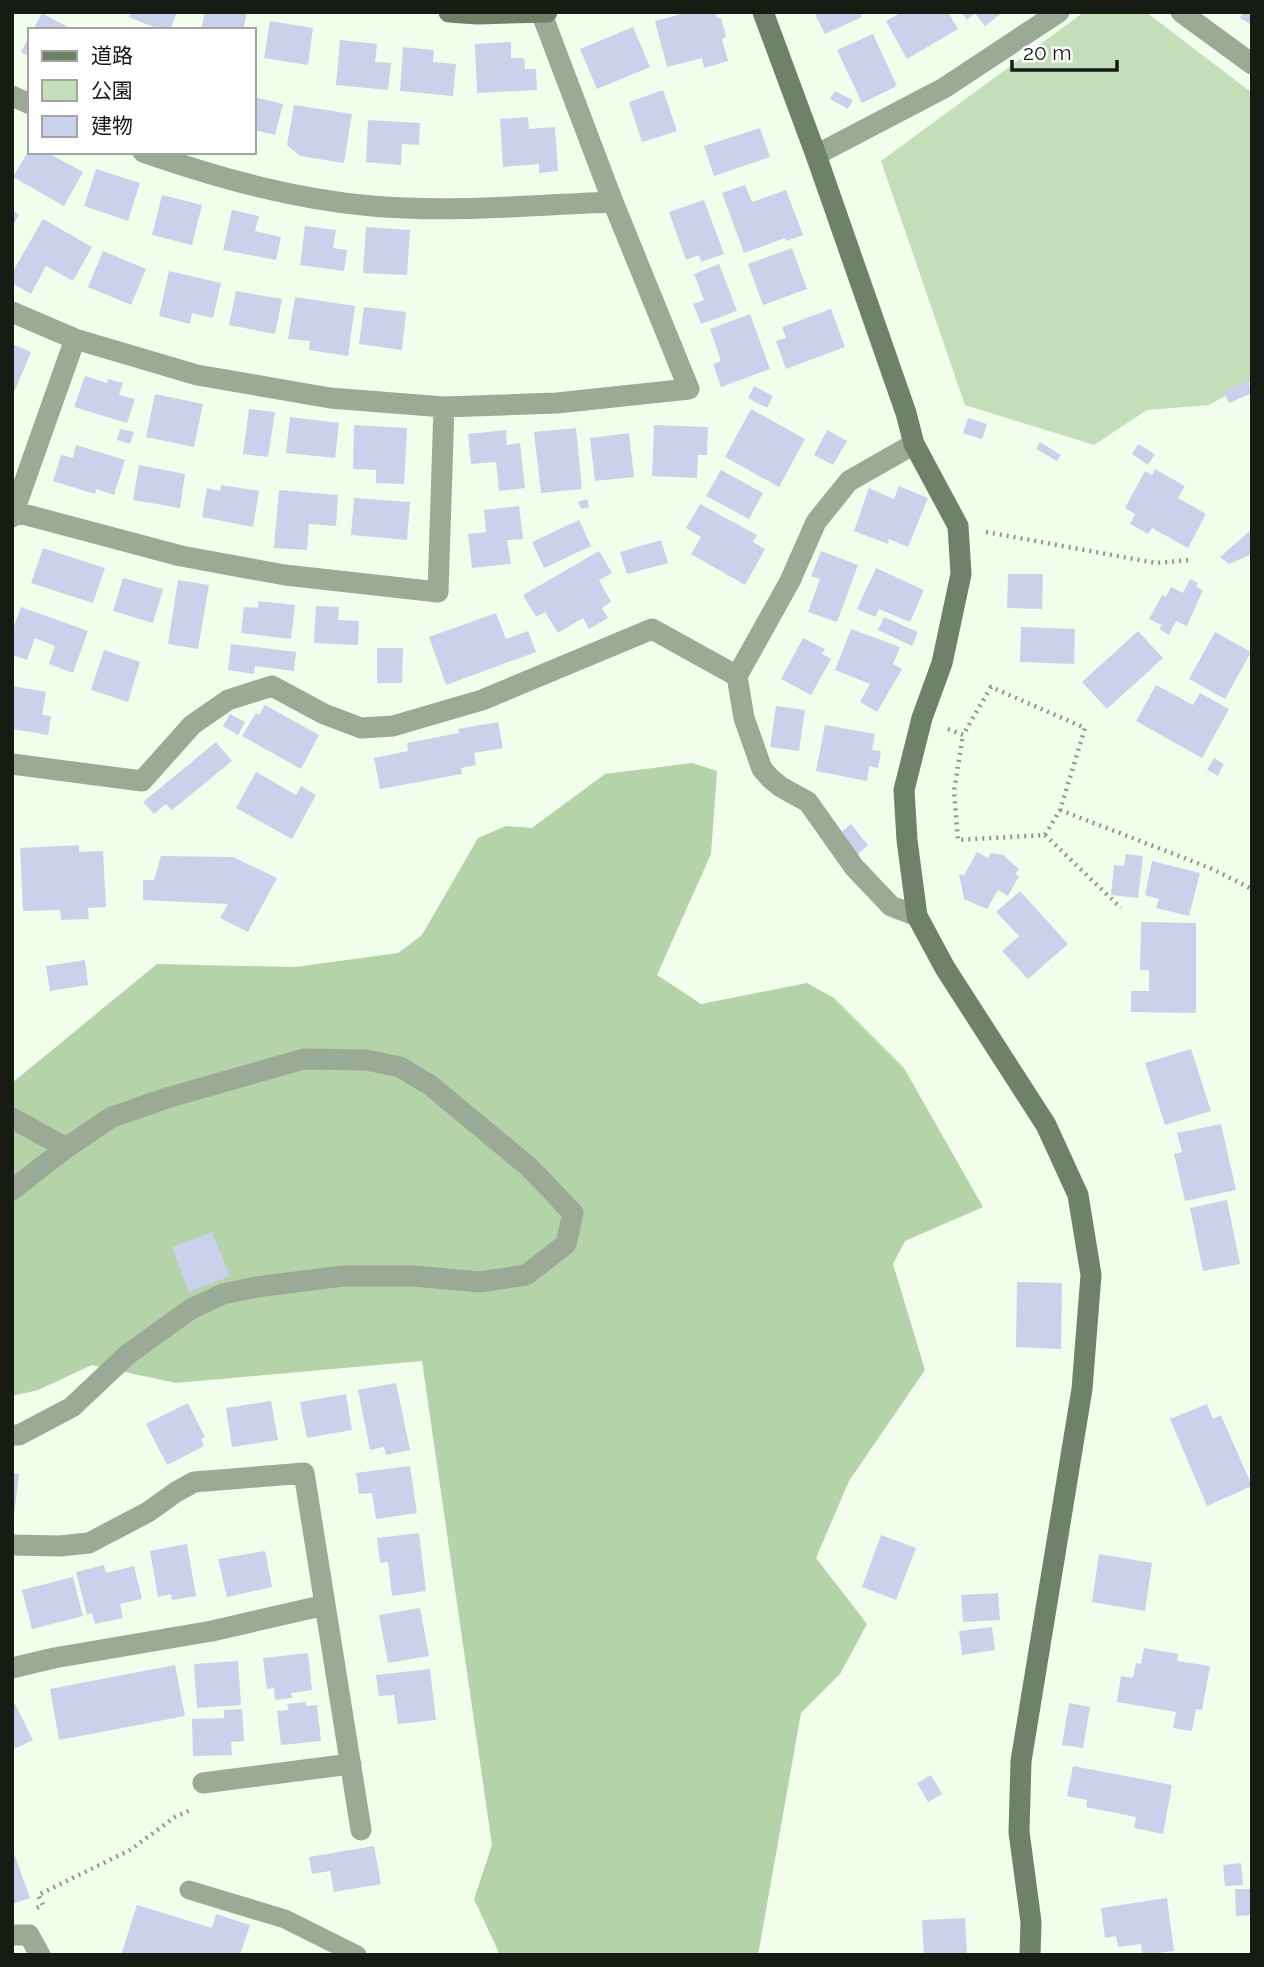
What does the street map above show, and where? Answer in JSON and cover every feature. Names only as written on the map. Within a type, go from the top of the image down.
[{"type":"street","points":[[12,312],[75,339],[197,374],[330,398],[444,407],[557,402],[689,389],[613,202],[543,13],[449,12]]},
{"type":"street","points":[[763,12],[816,155],[914,443],[958,526],[961,574],[942,663],[922,718],[904,790],[906,840],[917,916],[945,968],[1046,1125],[1078,1195],[1091,1275],[1082,1389],[1021,1761],[1018,1832],[1031,1922],[1030,1955]]},
{"type":"street","points":[[816,155],[944,88],[1059,12]]},
{"type":"street","points":[[1181,12],[1252,64]]},
{"type":"street","points":[[12,96],[28,103]]},
{"type":"street","points":[[149,154],[208,174],[299,196],[372,206],[435,209],[613,202]]},
{"type":"street","points":[[75,339],[13,513],[181,556],[285,575],[438,592],[444,407]]},
{"type":"street","points":[[914,443],[849,481],[816,522],[790,581],[737,676],[744,718],[762,769],[781,787],[808,802],[854,867],[891,906],[917,916]]},
{"type":"street","points":[[12,764],[142,781],[192,725],[228,700],[272,686],[324,714],[361,728],[393,726],[482,700],[652,629],[737,676]]},
{"type":"street","points":[[12,1190],[113,1116],[304,1059],[366,1060],[400,1067],[430,1085],[529,1167],[573,1213],[566,1244],[526,1275],[481,1282],[414,1276],[343,1276],[223,1294],[191,1309],[127,1355],[72,1407],[19,1435],[12,1435]]},
{"type":"street","points":[[12,1118],[66,1148]]},
{"type":"street","points":[[12,1545],[60,1546],[89,1543],[194,1482],[304,1473],[361,1830]]},
{"type":"street","points":[[12,1668],[54,1658],[212,1631],[325,1605]]},
{"type":"street","points":[[203,1783],[351,1765]]},
{"type":"street","points":[[21,1935],[40,1955]]},
{"type":"lane","points":[[190,1890],[285,1919],[357,1955]]},
{"type":"path","points":[[958,526],[1156,563],[1189,560]]},
{"type":"path","points":[[1045,835],[1060,810],[1084,728],[991,687],[963,735],[954,791],[958,840],[1045,835],[1121,908]]},
{"type":"path","points":[[922,718],[963,735]]},
{"type":"path","points":[[1060,810],[1210,868],[1252,889]]},
{"type":"path","points":[[21,1935],[21,1916],[43,1905],[38,1895],[130,1850],[175,1817],[196,1808]]},
{"type":"green space","points":[[1084,12],[1146,12],[1252,93],[1252,381],[1209,405],[1147,410],[1094,445],[965,405],[881,161]]},
{"type":"green space","points":[[692,763],[717,771],[711,854],[657,975],[701,1004],[807,983],[834,998],[904,1068],[983,1207],[905,1241],[893,1264],[925,1370],[849,1481],[816,1558],[867,1624],[840,1674],[801,1713],[758,1955],[500,1955],[474,1899],[492,1845],[422,1361],[176,1383],[92,1365],[38,1390],[12,1396],[12,1083],[157,964],[295,967],[398,953],[422,935],[478,838],[506,826],[532,828],[605,774]]},
{"type":"building","points":[[131,12],[177,12],[171,28],[156,28],[129,17]]},
{"type":"building","points":[[205,12],[247,13],[243,28],[201,28]]},
{"type":"building","points":[[690,12],[716,12],[717,18],[721,18],[726,37],[722,39],[728,61],[704,68],[702,58],[667,67],[655,21]]},
{"type":"building","points":[[814,12],[860,12],[862,17],[825,34]]},
{"type":"building","points":[[902,12],[948,12],[958,29],[907,59],[886,21]]},
{"type":"building","points":[[961,12],[1003,12],[985,26],[975,13],[967,20]]},
{"type":"building","points":[[1243,12],[1252,12],[1252,25],[1240,18]]},
{"type":"building","points":[[42,13],[69,28],[34,28]]},
{"type":"building","points":[[270,21],[313,28],[308,65],[264,58]]},
{"type":"building","points":[[633,27],[650,67],[597,89],[580,49]]},
{"type":"building","points":[[873,34],[897,86],[862,103],[837,50]]},
{"type":"building","points":[[28,39],[28,56],[21,52]]},
{"type":"building","points":[[340,40],[377,44],[375,62],[391,63],[388,90],[336,85]]},
{"type":"building","points":[[511,42],[511,58],[524,58],[525,69],[536,69],[537,90],[477,93],[475,44]]},
{"type":"building","points":[[403,47],[434,50],[433,62],[456,64],[453,96],[400,91]]},
{"type":"building","points":[[663,90],[677,131],[642,142],[629,102]]},
{"type":"building","points":[[835,91],[853,100],[848,109],[830,99]]},
{"type":"building","points":[[256,97],[283,104],[275,135],[256,130]]},
{"type":"building","points":[[294,105],[352,114],[344,163],[300,156],[287,145]]},
{"type":"building","points":[[528,117],[529,129],[555,127],[558,171],[539,173],[539,164],[503,167],[500,119]]},
{"type":"building","points":[[368,120],[420,123],[419,145],[402,144],[401,165],[366,162]]},
{"type":"building","points":[[760,128],[770,157],[714,176],[704,146]]},
{"type":"building","points":[[28,151],[28,154],[50,154],[83,172],[64,206],[13,177]]},
{"type":"building","points":[[96,169],[140,183],[128,221],[84,206]]},
{"type":"building","points":[[745,185],[752,202],[786,190],[803,235],[786,241],[785,238],[744,253],[722,193]]},
{"type":"building","points":[[162,195],[202,205],[192,245],[152,235]]},
{"type":"building","points":[[704,200],[724,254],[701,262],[699,255],[686,260],[669,212]]},
{"type":"building","points":[[12,210],[19,214],[12,227]]},
{"type":"building","points":[[232,210],[259,216],[255,231],[281,237],[276,260],[223,250]]},
{"type":"building","points":[[43,219],[92,247],[73,281],[46,266],[31,294],[12,283],[12,273]]},
{"type":"building","points":[[305,226],[336,230],[333,248],[347,250],[344,271],[300,265]]},
{"type":"building","points":[[366,227],[410,230],[407,275],[363,273]]},
{"type":"building","points":[[792,248],[807,289],[763,305],[748,264]]},
{"type":"building","points":[[103,251],[146,269],[131,305],[88,287]]},
{"type":"building","points":[[719,264],[737,311],[701,324],[693,304],[704,300],[694,274]]},
{"type":"building","points":[[169,271],[221,283],[213,318],[192,313],[190,324],[159,316]]},
{"type":"building","points":[[236,291],[282,299],[275,334],[229,325]]},
{"type":"building","points":[[295,297],[355,306],[348,356],[309,350],[310,341],[288,339]]},
{"type":"building","points":[[364,307],[406,312],[402,350],[359,344]]},
{"type":"building","points":[[831,309],[845,347],[786,369],[776,341],[786,338],[782,327]]},
{"type":"building","points":[[750,314],[770,369],[721,387],[713,364],[721,361],[710,329]]},
{"type":"building","points":[[12,344],[31,352],[15,390],[12,389]]},
{"type":"building","points":[[85,376],[107,383],[108,379],[123,383],[119,395],[135,399],[127,423],[74,407]]},
{"type":"building","points":[[1248,381],[1252,393],[1229,403],[1224,392]]},
{"type":"building","points":[[754,386],[773,396],[767,408],[748,398]]},
{"type":"building","points":[[155,394],[203,404],[194,447],[146,437]]},
{"type":"building","points":[[249,409],[275,412],[268,457],[243,454]]},
{"type":"building","points":[[751,409],[805,439],[779,487],[725,457]]},
{"type":"building","points":[[290,417],[339,423],[335,458],[286,453]]},
{"type":"building","points":[[968,418],[987,424],[982,439],[963,433]]},
{"type":"building","points":[[354,425],[407,428],[404,484],[376,483],[376,470],[353,469]]},
{"type":"building","points":[[654,425],[708,427],[707,455],[698,455],[697,478],[652,476]]},
{"type":"building","points":[[576,428],[582,489],[541,493],[534,432]]},
{"type":"building","points":[[120,429],[134,432],[130,444],[117,440]]},
{"type":"building","points":[[506,430],[507,445],[520,443],[525,488],[499,491],[496,462],[471,464],[468,434]]},
{"type":"building","points":[[827,430],[847,441],[833,465],[814,455]]},
{"type":"building","points":[[629,433],[634,477],[595,481],[590,438]]},
{"type":"building","points":[[1040,442],[1061,455],[1057,461],[1036,449]]},
{"type":"building","points":[[1138,444],[1155,454],[1148,465],[1132,454]]},
{"type":"building","points":[[76,445],[125,460],[114,495],[96,489],[95,494],[53,481],[61,455],[73,458]]},
{"type":"building","points":[[139,465],[185,474],[180,508],[133,500]]},
{"type":"building","points":[[1155,469],[1185,486],[1178,498],[1206,514],[1188,548],[1152,528],[1148,534],[1130,524],[1135,514],[1125,508],[1145,471],[1152,475]]},
{"type":"building","points":[[721,470],[763,493],[749,519],[706,496]]},
{"type":"building","points":[[221,485],[259,491],[253,527],[202,517],[207,488],[220,491]]},
{"type":"building","points":[[899,486],[928,498],[908,547],[889,539],[888,544],[854,531],[869,488],[894,499]]},
{"type":"building","points":[[279,490],[338,495],[336,526],[309,524],[307,550],[274,548]]},
{"type":"building","points":[[354,498],[410,502],[407,540],[351,535]]},
{"type":"building","points":[[587,499],[589,507],[581,509],[578,502]]},
{"type":"building","points":[[700,504],[757,535],[753,542],[765,549],[745,585],[691,554],[701,537],[686,528]]},
{"type":"building","points":[[519,506],[523,539],[507,540],[511,564],[472,568],[468,534],[486,532],[484,510]]},
{"type":"building","points":[[579,520],[591,546],[544,568],[532,542]]},
{"type":"building","points":[[1252,529],[1252,554],[1229,564],[1220,557]]},
{"type":"building","points":[[661,540],[668,563],[627,574],[620,552]]},
{"type":"building","points":[[43,548],[105,568],[93,603],[31,583]]},
{"type":"building","points":[[599,551],[612,573],[599,580],[611,602],[602,608],[608,618],[589,629],[583,618],[558,633],[545,612],[536,617],[523,595]]},
{"type":"building","points":[[821,551],[858,565],[837,622],[808,612],[820,579],[811,576]]},
{"type":"building","points":[[876,568],[924,590],[910,622],[879,609],[875,617],[857,609]]},
{"type":"building","points":[[1008,574],[1043,574],[1042,609],[1007,608]]},
{"type":"building","points":[[123,578],[163,589],[153,623],[113,611]]},
{"type":"building","points":[[1190,579],[1198,583],[1196,587],[1203,590],[1187,626],[1176,621],[1169,635],[1159,629],[1162,625],[1149,619],[1162,595],[1166,597],[1171,587],[1183,593]]},
{"type":"building","points":[[178,580],[209,585],[198,649],[168,644]]},
{"type":"building","points":[[258,601],[295,605],[291,639],[241,633],[244,607],[258,608]]},
{"type":"building","points":[[316,606],[339,607],[338,620],[359,621],[358,645],[314,643]]},
{"type":"building","points":[[21,607],[88,631],[73,673],[49,664],[55,646],[35,638],[27,660],[12,655],[12,631]]},
{"type":"building","points":[[496,613],[506,639],[528,631],[536,652],[446,685],[429,637]]},
{"type":"building","points":[[884,617],[918,632],[912,646],[878,630]]},
{"type":"building","points":[[1021,627],[1075,629],[1074,664],[1020,662]]},
{"type":"building","points":[[851,629],[900,647],[893,664],[902,669],[877,712],[860,702],[870,684],[835,670]]},
{"type":"building","points":[[1138,631],[1163,658],[1107,709],[1082,682]]},
{"type":"building","points":[[1215,632],[1251,652],[1225,699],[1189,679]]},
{"type":"building","points":[[803,638],[825,649],[822,654],[831,659],[811,695],[781,679]]},
{"type":"building","points":[[231,644],[296,652],[294,671],[255,666],[254,674],[228,670]]},
{"type":"building","points":[[377,648],[403,648],[402,683],[377,683]]},
{"type":"building","points":[[104,650],[140,662],[128,702],[91,690]]},
{"type":"building","points":[[1156,685],[1193,705],[1200,693],[1229,709],[1202,758],[1136,721]]},
{"type":"building","points":[[12,686],[46,692],[42,715],[51,716],[48,735],[12,729]]},
{"type":"building","points":[[265,705],[319,735],[301,769],[242,736],[256,713],[259,715]]},
{"type":"building","points":[[776,706],[805,710],[799,751],[770,747]]},
{"type":"building","points":[[230,714],[245,722],[238,735],[223,726]]},
{"type":"building","points":[[498,722],[503,748],[474,753],[476,765],[461,768],[462,774],[380,789],[374,758],[408,751],[407,743],[459,733],[458,729]]},
{"type":"building","points":[[825,725],[875,734],[872,750],[881,751],[878,768],[869,766],[867,781],[816,771]]},
{"type":"building","points":[[216,742],[232,761],[172,810],[166,804],[154,814],[143,802]]},
{"type":"building","points":[[1214,758],[1224,764],[1218,776],[1207,770]]},
{"type":"building","points":[[256,772],[296,795],[301,786],[316,795],[292,839],[236,808]]},
{"type":"building","points":[[851,824],[868,845],[857,855],[839,834]]},
{"type":"building","points":[[79,845],[79,852],[103,851],[106,907],[88,908],[89,919],[61,920],[60,910],[23,911],[20,848]]},
{"type":"building","points":[[977,852],[988,858],[991,853],[1003,855],[1019,869],[1015,874],[1019,876],[1008,896],[998,890],[987,909],[964,899],[959,874],[964,875]]},
{"type":"building","points":[[1126,854],[1143,856],[1138,898],[1111,895],[1114,865],[1124,866]]},
{"type":"building","points":[[161,856],[233,857],[277,878],[248,932],[220,918],[228,904],[143,900],[143,880],[154,880]]},
{"type":"building","points":[[1152,861],[1200,873],[1189,916],[1156,908],[1159,899],[1145,895]]},
{"type":"building","points":[[1020,891],[1068,944],[1028,979],[1002,951],[1019,936],[996,912]]},
{"type":"building","points":[[1141,922],[1196,923],[1196,1013],[1131,1012],[1131,991],[1149,991],[1149,970],[1140,970]]},
{"type":"building","points":[[85,960],[88,985],[50,991],[46,966]]},
{"type":"building","points":[[1191,1049],[1211,1111],[1165,1125],[1145,1063]]},
{"type":"building","points":[[1221,1124],[1236,1190],[1185,1201],[1174,1154],[1182,1152],[1177,1133]]},
{"type":"building","points":[[1227,1200],[1240,1264],[1203,1271],[1190,1208]]},
{"type":"building","points":[[212,1232],[230,1276],[189,1292],[172,1247]]},
{"type":"building","points":[[1017,1282],[1062,1283],[1061,1349],[1016,1347]]},
{"type":"building","points":[[396,1383],[410,1450],[386,1455],[384,1447],[370,1450],[358,1390]]},
{"type":"building","points":[[346,1394],[352,1430],[307,1438],[300,1402]]},
{"type":"building","points":[[271,1401],[278,1440],[232,1447],[226,1408]]},
{"type":"building","points":[[188,1403],[205,1437],[201,1439],[204,1446],[167,1465],[146,1424]]},
{"type":"building","points":[[1207,1404],[1213,1419],[1221,1415],[1252,1486],[1207,1506],[1170,1419]]},
{"type":"building","points":[[410,1466],[417,1513],[376,1519],[372,1493],[359,1494],[356,1473]]},
{"type":"building","points":[[12,1473],[19,1474],[14,1515],[12,1515]]},
{"type":"building","points":[[419,1533],[426,1591],[392,1596],[388,1562],[380,1563],[377,1538]]},
{"type":"building","points":[[881,1535],[916,1548],[896,1600],[862,1587]]},
{"type":"building","points":[[187,1544],[196,1596],[172,1600],[171,1594],[158,1597],[150,1551]]},
{"type":"building","points":[[265,1551],[272,1587],[227,1597],[218,1559]]},
{"type":"building","points":[[1099,1554],[1152,1563],[1145,1611],[1092,1602]]},
{"type":"building","points":[[104,1565],[106,1573],[134,1566],[142,1599],[120,1604],[123,1618],[95,1624],[92,1613],[87,1615],[76,1572]]},
{"type":"building","points":[[73,1577],[83,1616],[32,1629],[22,1590]]},
{"type":"building","points":[[998,1593],[1000,1620],[963,1622],[961,1595]]},
{"type":"building","points":[[420,1608],[429,1656],[388,1663],[379,1615]]},
{"type":"building","points":[[992,1627],[995,1650],[962,1655],[959,1631]]},
{"type":"building","points":[[1144,1648],[1178,1654],[1177,1661],[1210,1666],[1202,1710],[1196,1709],[1192,1731],[1173,1728],[1176,1712],[1117,1702],[1121,1676],[1133,1678],[1136,1663],[1141,1664]]},
{"type":"building","points":[[308,1653],[312,1690],[291,1693],[292,1698],[275,1700],[274,1688],[267,1689],[263,1658]]},
{"type":"building","points":[[238,1661],[241,1705],[197,1708],[194,1664]]},
{"type":"building","points":[[175,1665],[185,1716],[59,1740],[50,1689]]},
{"type":"building","points":[[430,1669],[436,1720],[398,1724],[394,1695],[379,1696],[376,1675]]},
{"type":"building","points":[[306,1702],[306,1706],[317,1705],[321,1741],[281,1745],[277,1711],[289,1710],[287,1704]]},
{"type":"building","points":[[1069,1703],[1090,1707],[1083,1748],[1062,1745]]},
{"type":"building","points":[[15,1704],[33,1740],[12,1750],[12,1706]]},
{"type":"building","points":[[242,1709],[244,1741],[231,1742],[232,1755],[193,1756],[192,1719],[224,1718],[224,1710]]},
{"type":"building","points":[[1073,1766],[1172,1785],[1163,1834],[1134,1828],[1136,1817],[1086,1807],[1087,1800],[1067,1796]]},
{"type":"building","points":[[931,1775],[942,1794],[928,1802],[917,1783]]},
{"type":"building","points":[[374,1846],[381,1884],[334,1892],[330,1871],[312,1874],[309,1857]]},
{"type":"building","points":[[12,1848],[30,1898],[12,1904]]},
{"type":"building","points":[[1241,1863],[1243,1885],[1225,1886],[1223,1865]]},
{"type":"building","points":[[1235,1889],[1252,1889],[1252,1915],[1236,1916]]},
{"type":"building","points":[[1167,1898],[1174,1951],[1142,1955],[1141,1944],[1118,1947],[1116,1936],[1105,1938],[1101,1908]]},
{"type":"building","points":[[137,1905],[212,1928],[216,1914],[250,1925],[240,1955],[121,1955]]},
{"type":"building","points":[[965,1918],[967,1955],[924,1955],[922,1920]]}]
